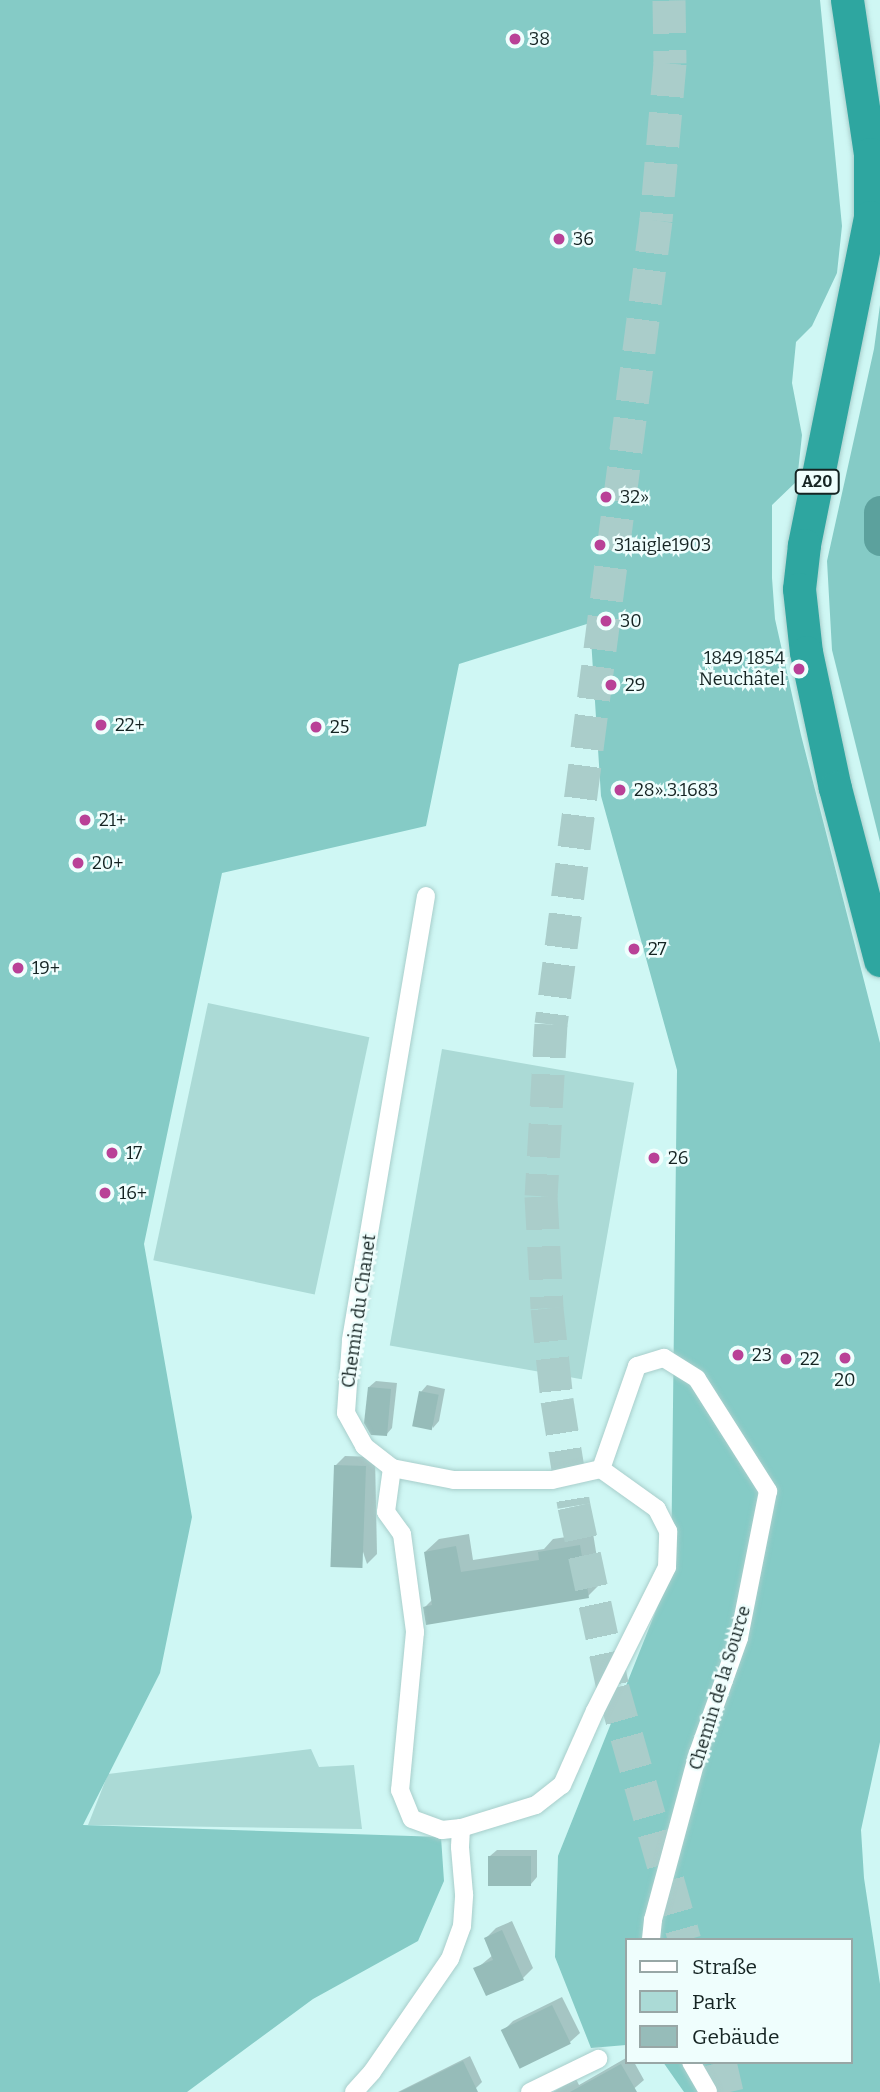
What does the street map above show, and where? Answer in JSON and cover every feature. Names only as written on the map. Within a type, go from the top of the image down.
[{"type":"highway","name":"A20","points":[[848,0],[870,154],[870,217],[804,545],[799,589],[806,652],[835,788],[880,960]]},
{"type":"street","name":"Chemin du Chanet","points":[[392,1468],[364,1446],[346,1413],[351,1341],[426,896]]},
{"type":"street","name":"Chemin de la Source","points":[[601,1469],[637,1366],[664,1358],[697,1379],[768,1491],[739,1639],[698,1753],[653,1920],[651,1938]]},
{"type":"street","points":[[392,1468],[454,1480],[552,1480],[601,1469],[657,1509],[668,1531],[667,1567],[562,1785],[536,1805],[461,1828],[442,1830],[412,1819],[400,1790],[415,1632],[402,1534],[386,1512],[392,1468]]},
{"type":"street","points":[[354,2092],[372,2072],[450,1959],[462,1926],[464,1894],[461,1828]]},
{"type":"street","points":[[530,2092],[598,2059]]},
{"type":"street","points":[[692,2064],[708,2092]]},
{"type":"green space","points":[[208,1003],[369,1037],[315,1295],[153,1260]]},
{"type":"green space","points":[[442,1049],[634,1083],[582,1379],[390,1345]]},
{"type":"green space","points":[[311,1749],[319,1767],[354,1765],[362,1829],[88,1825],[108,1774]]},
{"type":"shaded area","points":[[0,0],[820,0],[842,226],[837,273],[812,326],[796,342],[792,383],[802,435],[797,481],[772,505],[772,578],[775,619],[801,735],[880,1043],[880,1742],[861,1830],[864,1878],[880,1984],[880,2092],[684,2092],[664,2064],[852,2064],[852,1938],[624,1938],[624,2045],[591,2048],[555,1957],[558,1856],[671,1573],[677,1070],[601,796],[590,623],[459,664],[426,826],[222,873],[144,1244],[192,1517],[160,1673],[83,1825],[441,1837],[444,1881],[418,1941],[313,1999],[187,2092],[0,2092]]},
{"type":"shaded area","points":[[880,305],[880,842],[832,650],[827,561],[874,349]]},
{"type":"building","points":[[368,1387],[391,1389],[387,1436],[371,1435],[364,1423]]},
{"type":"building","points":[[419,1391],[439,1395],[432,1430],[412,1426]]},
{"type":"building","points":[[334,1465],[366,1466],[362,1568],[330,1567]]},
{"type":"building","points":[[580,1545],[589,1598],[426,1625],[423,1607],[432,1605],[424,1552],[456,1546],[461,1572],[539,1560],[538,1552]]},
{"type":"building","points":[[488,1856],[531,1856],[531,1886],[488,1886]]},
{"type":"building","points":[[502,1930],[524,1980],[486,1996],[473,1968],[493,1960],[484,1938]]},
{"type":"building","points":[[552,2005],[571,2044],[520,2069],[501,2030]]},
{"type":"building","points":[[463,2061],[478,2092],[400,2092]]},
{"type":"building","points":[[621,2064],[637,2092],[570,2092]]},
{"type":"waterway","points":[[880,512],[880,539]]},
{"type":"tunnel","points":[[669,0],[670,63],[656,220],[551,1024],[541,1196],[547,1308],[557,1400],[574,1506],[613,1688],[684,1938]]},
{"type":"tunnel","points":[[720,2064],[727,2092]]},
{"type":"place","name":"38","points":[[515,39]]},
{"type":"place","name":"36","points":[[559,239]]},
{"type":"place","name":"32»","points":[[606,497]]},
{"type":"place","name":"31aigle1903","points":[[600,545]]},
{"type":"place","name":"30","points":[[606,621]]},
{"type":"place","name":"1849 1854 Neuchâtel","points":[[799,669]]},
{"type":"place","name":"29","points":[[611,685]]},
{"type":"place","name":"22+","points":[[101,725]]},
{"type":"place","name":"25","points":[[316,727]]},
{"type":"place","name":"28».3.1683","points":[[620,790]]},
{"type":"place","name":"21+","points":[[85,820]]},
{"type":"place","name":"20+","points":[[78,863]]},
{"type":"place","name":"27","points":[[634,949]]},
{"type":"place","name":"19+","points":[[18,968]]},
{"type":"place","name":"17","points":[[112,1153]]},
{"type":"place","name":"26","points":[[654,1158]]},
{"type":"place","name":"16+","points":[[105,1193]]},
{"type":"place","name":"23","points":[[738,1355]]},
{"type":"place","name":"20","points":[[845,1358]]},
{"type":"place","name":"22","points":[[786,1359]]}]
